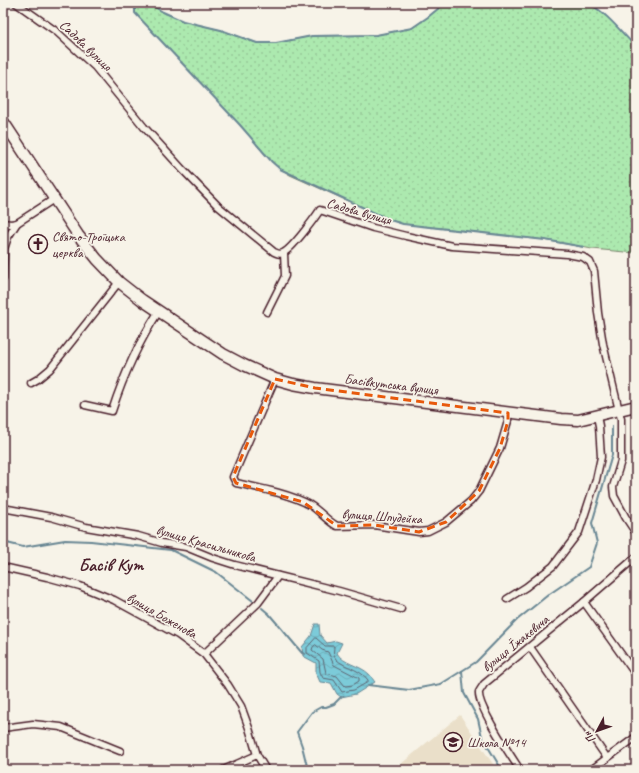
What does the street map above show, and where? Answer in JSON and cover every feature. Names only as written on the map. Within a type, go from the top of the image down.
[{"type":"main road","name":"Басівкутська вулиця","points":[[3,121],[78,235],[119,282],[142,300],[223,354],[260,373],[293,384],[315,388],[578,420],[636,406]]},
{"type":"street","name":"Садова вулиця","points":[[16,3],[57,32],[95,67],[144,127],[218,206],[274,252],[279,254],[284,253],[320,210],[379,229],[452,246],[568,254],[583,257],[590,262],[594,271],[603,344],[620,410]]},
{"type":"street","points":[[3,223],[17,223],[54,199]]},
{"type":"street","points":[[3,279],[4,249],[8,238],[17,223]]},
{"type":"street","points":[[267,312],[285,276],[284,253]]},
{"type":"street","points":[[31,383],[50,369],[119,282]]},
{"type":"street","points":[[85,405],[112,411],[126,370],[143,337],[159,311]]},
{"type":"street","name":"вулиця Шпудейка","points":[[275,379],[233,477],[236,483],[303,502],[321,512],[337,526],[374,525],[419,532],[438,528],[472,501],[479,491],[500,448],[508,421],[508,412]]},
{"type":"street","points":[[620,410],[622,447],[621,462],[613,487],[614,496],[636,533]]},
{"type":"street","points":[[507,599],[526,587],[552,566],[579,532],[594,486],[601,457],[597,416]]},
{"type":"street","name":"вулиця Красильникова","points":[[3,508],[51,517],[86,527],[138,536],[162,543],[186,547],[228,563],[339,591],[401,609]]},
{"type":"street","name":"вулиця Їжакевича","points":[[520,770],[488,718],[480,701],[479,692],[484,684],[636,557]]},
{"type":"street","name":"вулиця Боженова","points":[[3,567],[80,586],[114,600],[178,635],[204,654],[228,685],[241,706],[257,755],[266,770]]},
{"type":"street","points":[[204,654],[258,603],[278,576]]},
{"type":"street","points":[[584,602],[636,675]]},
{"type":"street","points":[[530,647],[607,758]]},
{"type":"street","points":[[3,728],[33,724],[61,727],[120,751]]},
{"type":"street","points":[[591,770],[636,737]]},
{"type":"street","points":[[223,770],[257,755]]},
{"type":"highlighted area","points":[[275,379],[315,388],[508,413],[508,421],[500,448],[479,491],[446,522],[419,532],[374,525],[337,526],[303,502],[236,483],[233,477]]},
{"type":"shaded area","name":"Школа №14","points":[[460,715],[497,770],[392,770],[395,769]]},
{"type":"green space","points":[[137,3],[148,3],[183,21],[221,30],[257,43],[276,43],[312,36],[376,35],[412,28],[445,3],[588,3],[608,17],[636,47],[636,253],[592,249],[545,240],[403,224],[390,220],[290,175],[268,158],[238,123],[135,13],[135,6]]},
{"type":"water","points":[[315,624],[319,624],[320,635],[327,643],[336,641],[342,643],[337,653],[343,660],[361,668],[370,675],[375,682],[356,694],[341,697],[337,694],[331,683],[320,682],[316,673],[316,663],[303,656],[302,647],[311,636]]},
{"type":"waterway","points":[[137,3],[135,6],[135,13],[280,169],[390,220],[403,224],[545,240],[584,247]]},
{"type":"waterway","points":[[148,3],[183,21],[221,30],[257,43],[276,43],[312,36],[376,35],[412,28],[445,3]]},
{"type":"waterway","points":[[588,3],[608,17],[636,47]]},
{"type":"waterway","points":[[368,685],[409,690],[441,684],[476,662],[517,620],[548,595],[589,567],[597,543],[592,523],[612,455],[612,426]]},
{"type":"waterway","points":[[3,542],[23,547],[65,540],[91,541],[171,550],[216,572],[253,601]]},
{"type":"waterway","points":[[262,608],[269,614],[302,653],[305,654]]},
{"type":"waterway","points":[[462,671],[464,693],[478,719],[482,737],[502,770]]},
{"type":"waterway","points":[[308,770],[297,732],[312,712],[321,707],[334,704],[341,697]]},
{"type":"place","name":"Свято-Троїцька церква","points":[[38,244]]},
{"type":"place","name":"Школа №14","points":[[453,742]]},
{"type":"district","name":"Басів Кут","points":[[111,565]]}]
